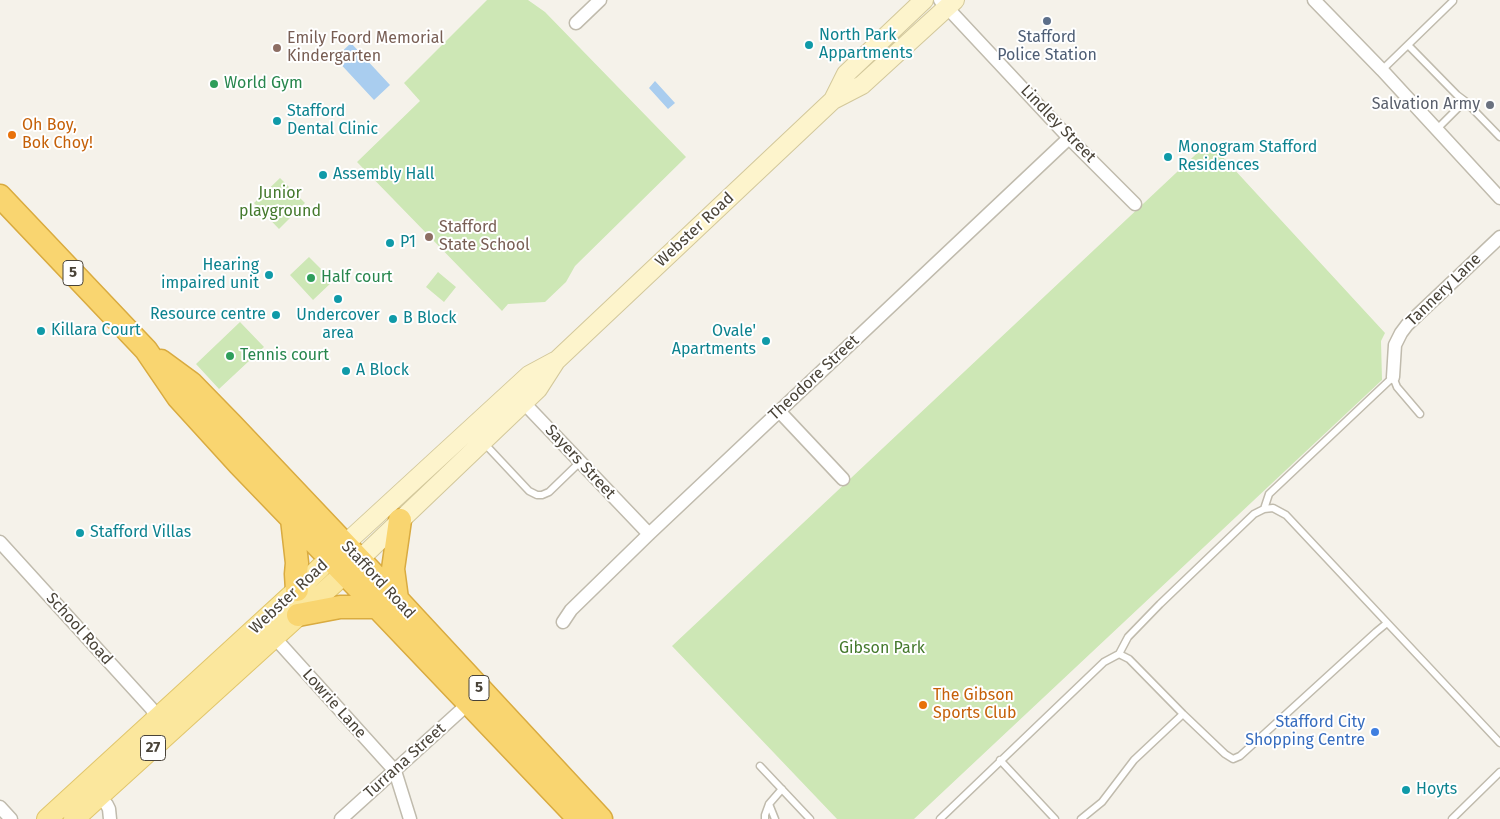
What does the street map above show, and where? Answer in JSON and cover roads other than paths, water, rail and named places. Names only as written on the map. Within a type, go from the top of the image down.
[{"type":"highway","name":"Stafford Road","points":[[0,196],[146,350],[178,397],[292,519],[345,559]]},
{"type":"highway","name":"Stafford Road","points":[[146,350],[190,383],[345,559],[601,819]]},
{"type":"highway","points":[[292,519],[297,562],[297,590]]},
{"type":"highway","points":[[298,615],[340,607],[387,603],[400,520]]},
{"type":"highway","name":"Stafford Road","points":[[387,603],[469,703],[579,819]]},
{"type":"main road","name":"Webster Road","points":[[833,100],[846,74],[924,0]]},
{"type":"main road","name":"Webster Road","points":[[47,819],[93,789],[274,638],[298,615],[345,559],[508,394],[529,375],[556,360],[833,100],[862,85],[947,2]]},
{"type":"main road","name":"Webster Road","points":[[74,819],[93,789],[157,718],[297,590],[400,520],[538,390],[556,360]]},
{"type":"street","points":[[576,22],[600,0]]},
{"type":"street","points":[[1314,0],[1382,70],[1500,198]]},
{"type":"street","name":"Lindley Street","points":[[947,2],[1070,138],[1135,204]]},
{"type":"street","name":"Theodore Street","points":[[563,622],[571,610],[649,534],[1070,138]]},
{"type":"street","name":"Tannery Lane","points":[[1393,377],[1395,345],[1400,333],[1407,324],[1500,237]]},
{"type":"street","name":"Sayers Street","points":[[508,394],[524,402],[649,534]]},
{"type":"street","points":[[780,411],[843,479]]},
{"type":"street","name":"School Road","points":[[0,542],[151,708],[157,718]]},
{"type":"street","name":"Lowrie Lane","points":[[274,638],[395,771]]},
{"type":"street","name":"Turrana Street","points":[[341,819],[469,703]]},
{"type":"street","points":[[395,771],[410,819]]},
{"type":"street","points":[[93,789],[110,809],[110,819]]},
{"type":"street","points":[[0,807],[11,819]]},
{"type":"lane","points":[[1382,70],[1453,1]]},
{"type":"lane","points":[[1408,45],[1500,137]]},
{"type":"lane","points":[[1436,130],[1465,101]]},
{"type":"lane","points":[[1264,509],[1269,494],[1393,377],[1396,387],[1420,414]]},
{"type":"lane","points":[[483,442],[528,491],[537,495],[542,496],[549,492],[580,462]]},
{"type":"lane","points":[[940,819],[1104,662],[1120,654],[1128,637],[1160,604],[1254,514],[1264,509],[1273,508],[1286,515],[1500,743]]},
{"type":"lane","points":[[1120,654],[1129,659],[1183,714],[1225,754],[1233,759],[1244,752],[1387,623]]},
{"type":"lane","points":[[1081,819],[1102,802],[1134,760],[1183,714]]},
{"type":"lane","points":[[1000,760],[1056,819]]},
{"type":"lane","points":[[760,766],[810,819]]},
{"type":"lane","points":[[1452,819],[1500,772]]},
{"type":"lane","points":[[765,819],[770,804],[782,789]]},
{"type":"lane","points":[[770,804],[775,819]]},
{"type":"water","points":[[351,43],[390,85],[374,100],[335,58]]},
{"type":"water","points":[[655,81],[675,103],[668,109],[649,88]]},
{"type":"place","name":"Stafford Police Station","points":[[1047,21]]},
{"type":"place","name":"North Park Appartments","points":[[809,45]]},
{"type":"place","name":"Emily Foord Memorial Kindergarten","points":[[277,48]]},
{"type":"place","name":"World Gym","points":[[214,84]]},
{"type":"place","name":"Salvation Army","points":[[1490,105]]},
{"type":"place","name":"Stafford Dental Clinic","points":[[277,121]]},
{"type":"place","name":"Oh Boy, Bok Choy!","points":[[12,135]]},
{"type":"place","name":"Monogram Stafford Residences","points":[[1168,157]]},
{"type":"place","name":"Assembly Hall","points":[[323,175]]},
{"type":"place","name":"Stafford State School","points":[[429,237]]},
{"type":"place","name":"P1","points":[[390,243]]},
{"type":"place","name":"Hearing impaired unit","points":[[269,275]]},
{"type":"place","name":"Half court","points":[[311,278]]},
{"type":"place","name":"Undercover area","points":[[338,299]]},
{"type":"place","name":"Resource centre","points":[[276,315]]},
{"type":"place","name":"B Block","points":[[393,319]]},
{"type":"place","name":"Killara Court","points":[[41,331]]},
{"type":"place","name":"Ovale' Apartments","points":[[766,341]]},
{"type":"place","name":"Tennis court","points":[[230,356]]},
{"type":"place","name":"A Block","points":[[346,371]]},
{"type":"place","name":"Stafford Villas","points":[[80,533]]},
{"type":"place","name":"The Gibson Sports Club","points":[[923,705]]},
{"type":"place","name":"Stafford City Shopping Centre","points":[[1375,732]]},
{"type":"place","name":"Hoyts","points":[[1406,790]]},
{"type":"park label","name":"Junior playground","points":[[280,203]]},
{"type":"park label","name":"Gibson Park","points":[[882,649]]}]
